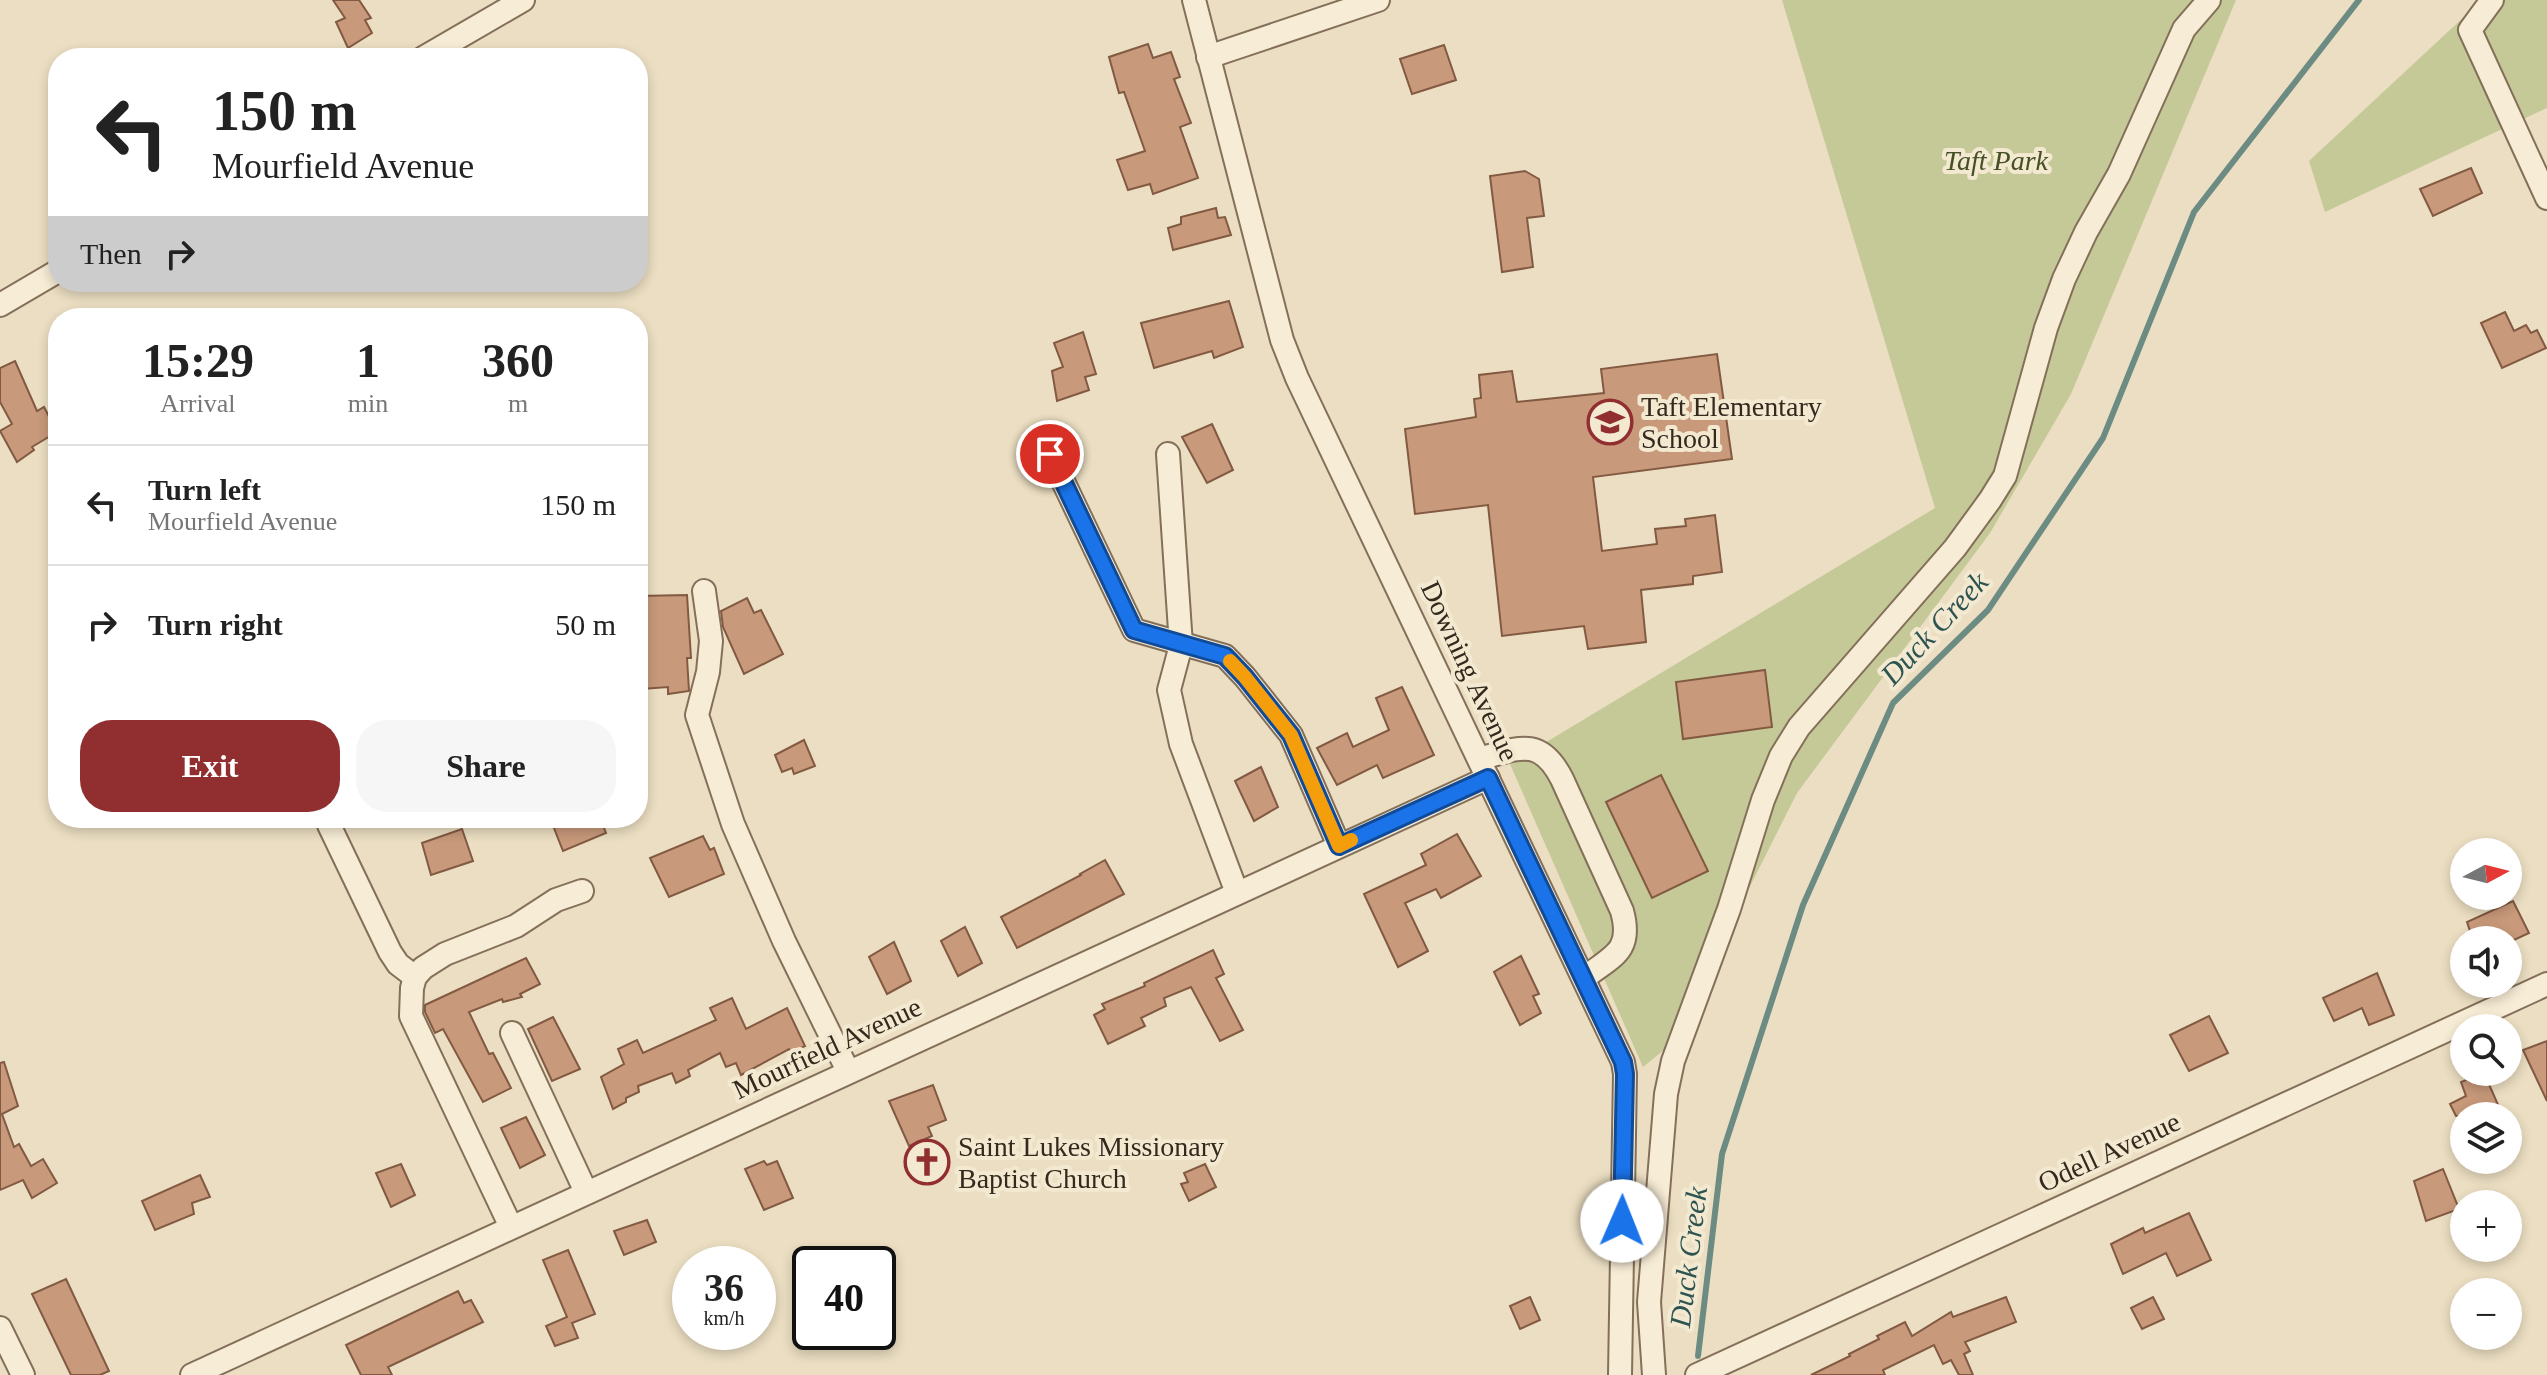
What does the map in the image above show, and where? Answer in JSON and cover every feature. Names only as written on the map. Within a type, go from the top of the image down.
[{"type":"street","points":[[440,48],[523,0]]},
{"type":"street","name":"Downing Avenue","points":[[1194,0],[1282,340],[1618,1049],[1625,1074],[1620,1375]]},
{"type":"street","points":[[1208,57],[1378,0]]},
{"type":"street","points":[[1654,1375],[1649,1302],[1666,1094],[1673,1061],[1729,909],[1775,770],[1799,727],[1955,548],[2005,476],[2046,328],[2064,279],[2119,174],[2184,29],[2209,0]]},
{"type":"street","points":[[2492,0],[2470,30],[2547,198]]},
{"type":"street","points":[[0,305],[48,277]]},
{"type":"street","points":[[1050,454],[1134,630],[1225,656],[1245,677],[1291,735],[1339,846]]},
{"type":"street","points":[[1168,454],[1181,645],[1169,690],[1181,744],[1237,893]]},
{"type":"street","points":[[704,591],[711,641],[708,672],[697,715],[733,824],[784,941],[848,1071]]},
{"type":"street","name":"Mourfield Avenue","points":[[192,1375],[1339,846],[1484,769],[1514,749],[1543,752],[1553,762],[1626,924],[1626,935],[1619,950],[1584,978]]},
{"type":"street","points":[[330,828],[390,952],[398,964],[415,977]]},
{"type":"street","points":[[511,1227],[411,1016],[412,988],[415,977],[423,968],[445,954],[516,926],[556,900],[582,891]]},
{"type":"street","name":"Odell Avenue","points":[[1697,1375],[2547,984]]},
{"type":"street","points":[[512,1033],[586,1192]]},
{"type":"street","points":[[0,1328],[23,1375]]},
{"type":"street","points":[[1747,1375],[1750,1351]]},
{"type":"green space","name":"Taft Park","points":[[1782,0],[2236,0],[2071,394],[1990,533],[1797,793],[1670,1045],[1643,1067],[1510,764],[1935,508]]},
{"type":"green space","points":[[2476,0],[2547,0],[2547,108],[2325,212],[2309,161],[2466,15]]},
{"type":"building","points":[[333,0],[359,0],[371,18],[365,20],[372,33],[348,48],[336,22],[345,18]]},
{"type":"building","points":[[1148,44],[1153,58],[1171,52],[1180,77],[1174,79],[1191,123],[1180,127],[1198,178],[1153,194],[1150,184],[1128,190],[1117,160],[1145,151],[1124,92],[1119,93],[1109,57]]},
{"type":"building","points":[[1444,45],[1456,80],[1412,94],[1400,59]]},
{"type":"building","points":[[2471,168],[2482,193],[2433,216],[2420,189]]},
{"type":"building","points":[[1525,171],[1539,179],[1544,216],[1527,218],[1533,267],[1502,272],[1490,176]]},
{"type":"building","points":[[1216,208],[1218,218],[1225,217],[1231,235],[1173,250],[1168,228],[1181,224],[1181,217]]},
{"type":"building","points":[[1229,301],[1243,347],[1214,358],[1212,351],[1154,368],[1141,323]]},
{"type":"building","points":[[2505,312],[2514,331],[2526,325],[2531,333],[2537,330],[2546,348],[2502,368],[2481,323]]},
{"type":"building","points":[[1083,332],[1096,374],[1085,377],[1089,390],[1057,401],[1052,371],[1063,367],[1054,343]]},
{"type":"building","points":[[1717,354],[1732,459],[1593,477],[1602,551],[1657,544],[1655,529],[1686,526],[1685,519],[1715,515],[1722,572],[1693,576],[1693,584],[1641,590],[1646,642],[1588,649],[1584,626],[1502,636],[1488,505],[1415,514],[1405,429],[1476,417],[1474,399],[1481,398],[1479,375],[1512,371],[1517,402],[1604,393],[1601,369]]},
{"type":"building","points":[[15,361],[37,411],[44,407],[48,415],[48,437],[32,447],[34,450],[17,462],[0,431],[12,424],[0,402],[0,368]]},
{"type":"building","points":[[1212,424],[1233,470],[1207,483],[1182,437]]},
{"type":"building","points":[[687,595],[691,658],[687,658],[689,691],[668,694],[668,687],[648,689],[648,596]]},
{"type":"building","points":[[747,598],[754,613],[761,610],[783,654],[744,674],[723,627],[721,611]]},
{"type":"building","points":[[1765,670],[1772,727],[1683,739],[1676,682]]},
{"type":"building","points":[[1402,687],[1434,755],[1383,778],[1377,765],[1337,785],[1317,748],[1347,733],[1353,747],[1389,730],[1376,698]]},
{"type":"building","points":[[804,740],[815,766],[794,774],[792,768],[782,772],[775,755]]},
{"type":"building","points":[[1261,767],[1278,807],[1254,821],[1235,781]]},
{"type":"building","points":[[1661,775],[1708,871],[1652,898],[1606,802]]},
{"type":"building","points":[[554,828],[604,828],[606,833],[563,851]]},
{"type":"building","points":[[462,829],[473,861],[431,875],[422,843]]},
{"type":"building","points":[[1457,834],[1481,876],[1441,898],[1436,889],[1405,903],[1428,951],[1398,967],[1364,894],[1426,865],[1421,854]]},
{"type":"building","points":[[703,836],[710,850],[714,848],[724,874],[669,897],[650,858]]},
{"type":"building","points":[[1105,860],[1124,894],[1017,948],[1001,917]]},
{"type":"building","points":[[2493,910],[2518,910],[2529,933],[2522,936],[2522,926],[2468,926],[2467,922]]},
{"type":"building","points":[[965,927],[982,963],[958,976],[941,941]]},
{"type":"building","points":[[894,942],[911,981],[887,994],[869,957]]},
{"type":"building","points":[[1213,950],[1224,974],[1216,978],[1243,1030],[1220,1041],[1191,987],[1164,998],[1166,1006],[1141,1018],[1145,1026],[1108,1044],[1094,1015],[1105,1009],[1102,1004],[1145,986],[1144,983]]},
{"type":"building","points":[[1521,956],[1539,994],[1533,996],[1541,1013],[1520,1025],[1494,972]]},
{"type":"building","points":[[526,958],[540,984],[520,994],[522,997],[503,1002],[502,999],[469,1012],[489,1054],[493,1053],[511,1088],[483,1102],[443,1029],[435,1033],[425,1005]]},
{"type":"building","points":[[2377,973],[2394,1015],[2369,1025],[2362,1008],[2334,1021],[2323,998]]},
{"type":"building","points":[[732,998],[746,1029],[787,1008],[805,1046],[791,1053],[789,1049],[741,1075],[736,1063],[726,1067],[720,1053],[688,1070],[690,1076],[676,1083],[672,1073],[638,1086],[639,1092],[613,1109],[601,1077],[624,1064],[618,1049],[637,1040],[643,1053],[716,1020],[710,1008]]},
{"type":"building","points":[[2209,1016],[2228,1053],[2189,1071],[2170,1035]]},
{"type":"building","points":[[553,1017],[580,1069],[552,1081],[528,1029]]},
{"type":"building","points":[[2547,1041],[2547,1101],[2523,1050]]},
{"type":"building","points":[[4,1062],[18,1106],[2,1114],[14,1147],[19,1144],[31,1166],[43,1159],[57,1183],[32,1198],[23,1180],[0,1190],[0,1063]]},
{"type":"building","points":[[933,1085],[946,1120],[928,1127],[932,1136],[909,1146],[889,1101]]},
{"type":"building","points":[[2462,1086],[2490,1086],[2497,1102],[2454,1102],[2466,1096]]},
{"type":"building","points":[[526,1117],[545,1155],[520,1168],[501,1128]]},
{"type":"building","points":[[764,1161],[767,1165],[777,1161],[793,1198],[764,1210],[745,1169]]},
{"type":"building","points":[[401,1164],[415,1195],[391,1207],[376,1173]]},
{"type":"building","points":[[1205,1164],[1216,1187],[1189,1201],[1181,1184],[1188,1182],[1184,1173]]},
{"type":"building","points":[[2443,1169],[2451,1190],[2450,1212],[2426,1221],[2414,1181]]},
{"type":"building","points":[[200,1175],[210,1197],[192,1203],[194,1214],[155,1230],[142,1201]]},
{"type":"building","points":[[2189,1213],[2211,1260],[2177,1276],[2166,1253],[2123,1274],[2111,1244],[2143,1228],[2145,1233]]},
{"type":"building","points":[[647,1220],[656,1242],[624,1255],[614,1231]]},
{"type":"building","points":[[568,1250],[595,1314],[572,1323],[578,1338],[555,1346],[546,1326],[567,1317],[543,1260]]},
{"type":"building","points":[[66,1279],[109,1371],[100,1375],[71,1375],[32,1294]]},
{"type":"building","points":[[458,1291],[464,1303],[471,1300],[483,1322],[388,1367],[392,1375],[361,1375],[346,1345]]},
{"type":"building","points":[[1530,1297],[1540,1320],[1520,1329],[1510,1306]]},
{"type":"building","points":[[2006,1297],[2016,1322],[1965,1342],[1970,1351],[1964,1354],[1973,1375],[1959,1375],[1951,1360],[1943,1364],[1934,1345],[1883,1370],[1885,1375],[1811,1375],[1850,1356],[1879,1339],[1877,1336],[1905,1322],[1912,1336],[1951,1312],[1953,1317]]},
{"type":"building","points":[[2153,1297],[2164,1319],[2142,1329],[2131,1308]]},
{"type":"waterway","name":"Duck Creek","points":[[1698,1356],[1722,1154],[1803,905],[1893,703],[1988,610],[2103,438],[2194,212],[2359,0]]},
{"type":"slow traffic","points":[[1230,661],[1291,735],[1339,846],[1351,840]]},
{"type":"place","name":"Taft Elementary School","points":[[1610,422]]},
{"type":"place","name":"Saint Lukes Missionary Baptist Church","points":[[927,1162]]},
{"type":"route","points":[[1050,454],[1134,630],[1225,656],[1245,677],[1291,735],[1339,846],[1488,778],[1623,1062],[1622,1221]]}]
